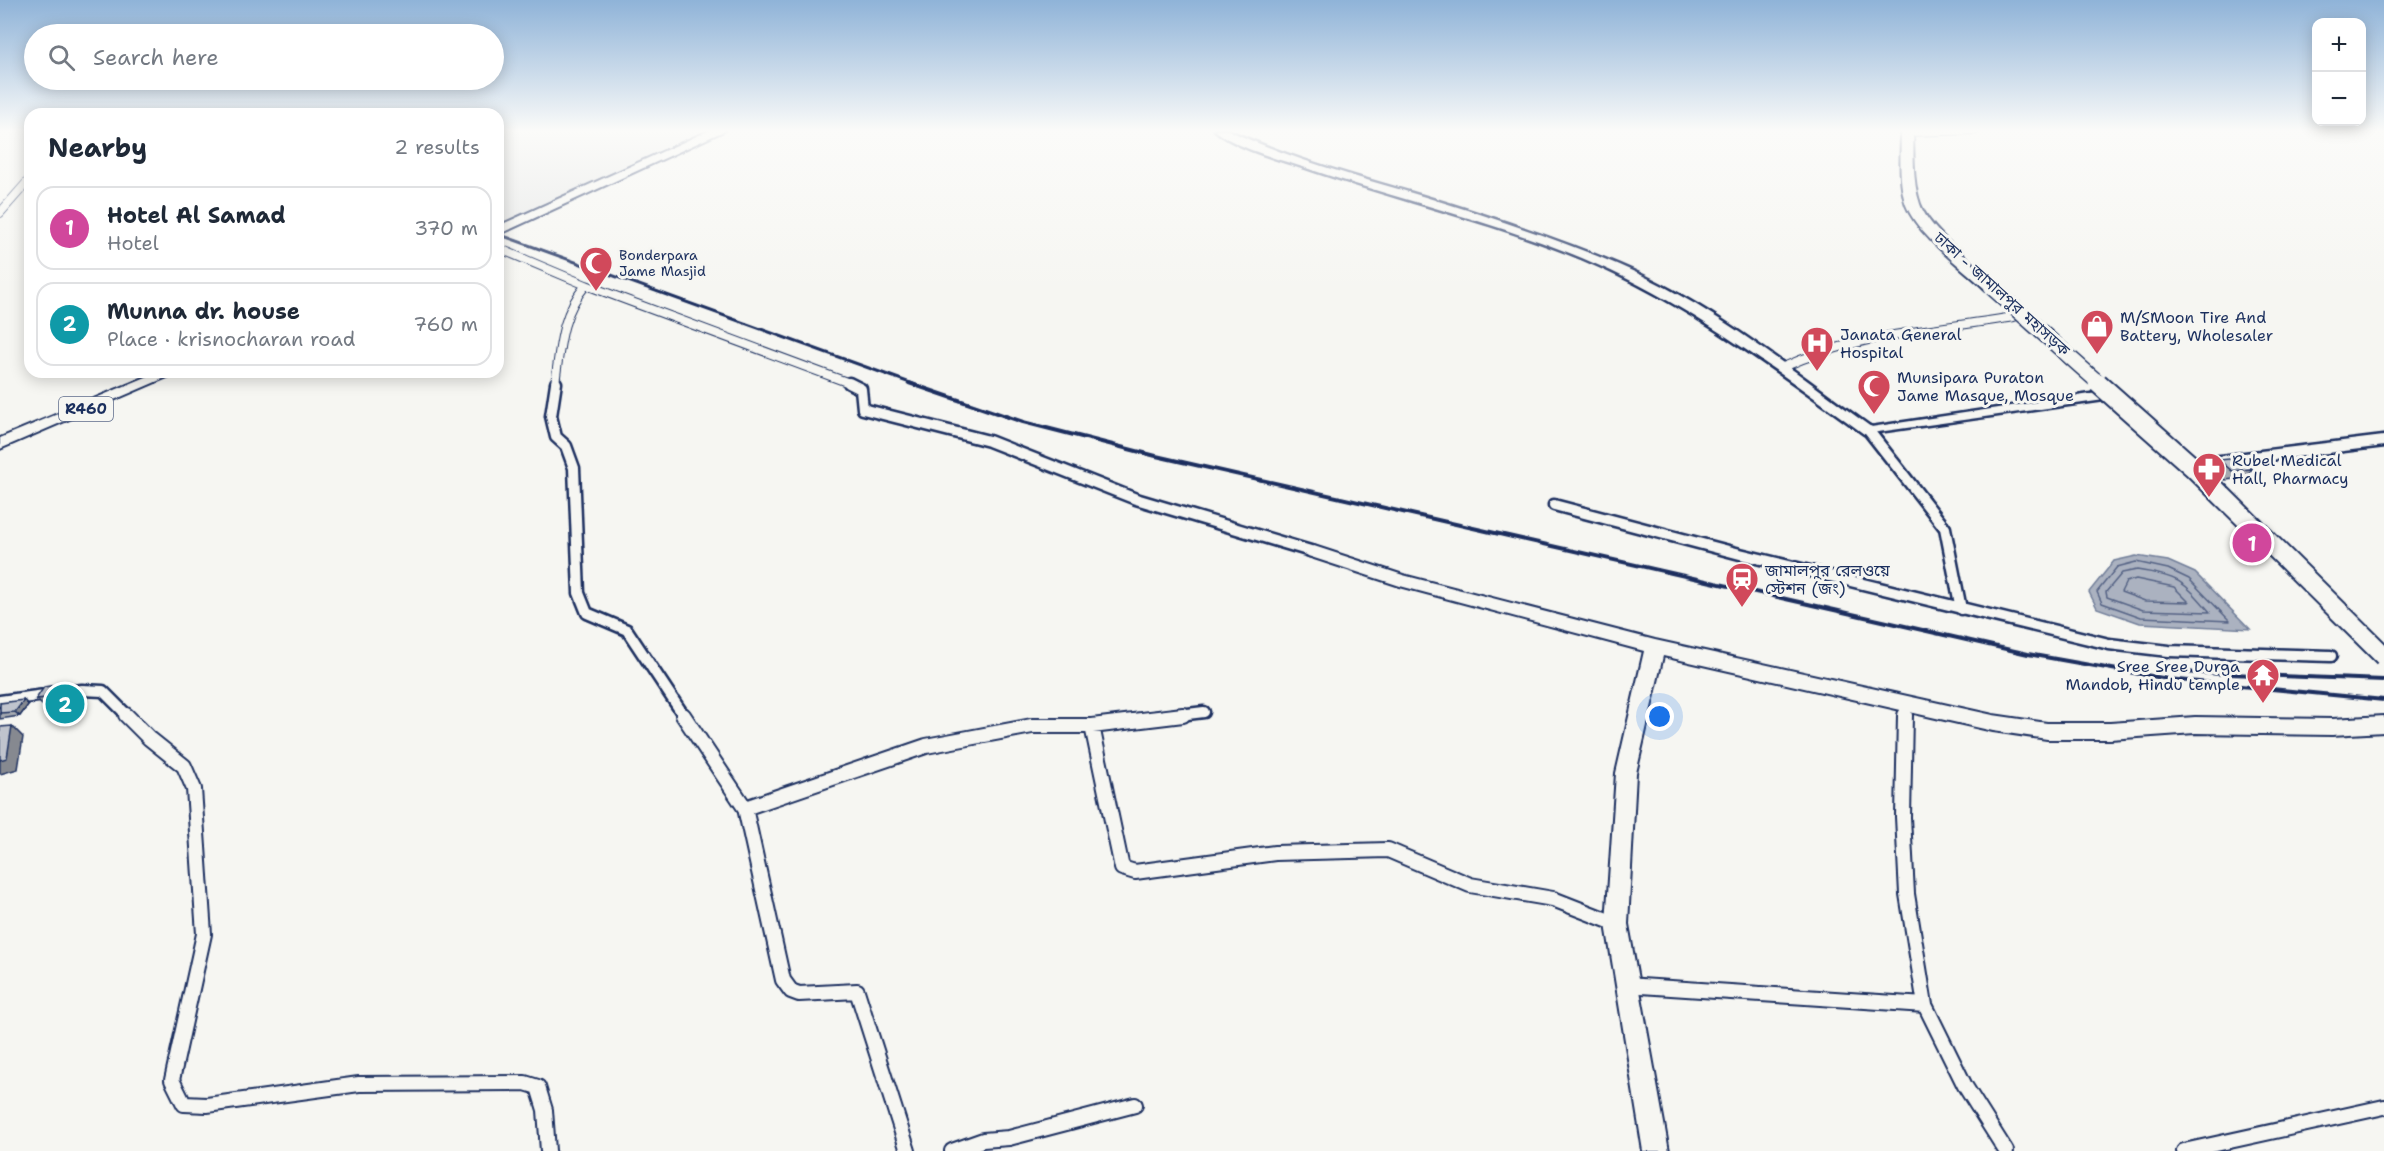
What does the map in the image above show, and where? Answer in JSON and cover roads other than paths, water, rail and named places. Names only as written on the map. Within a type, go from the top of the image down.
[{"type":"highway","name":"ঢাকা - জামালপুর মহাসড়ক","points":[[1910,184],[1913,206],[1924,224],[1991,287],[2195,469],[2384,656]]},
{"type":"main road","points":[[504,228],[602,184]]},
{"type":"main road","points":[[1366,184],[1508,227],[1618,269],[1678,299],[1736,335],[1869,431],[2104,396]]},
{"type":"main road","points":[[1991,287],[2014,317],[2182,466],[2384,667]]},
{"type":"main road","name":"R460","points":[[0,444],[157,378]]},
{"type":"main road","points":[[1314,552],[1400,580],[1655,647],[1905,705],[2047,731],[2110,731],[2195,725],[2332,727],[2384,724]]},
{"type":"main road","points":[[1655,647],[1626,773],[1617,924],[1656,1151]]},
{"type":"street","points":[[0,213],[24,186]]},
{"type":"street","points":[[504,251],[586,285],[845,380],[861,389],[863,409],[989,441],[1136,499],[1314,552]]},
{"type":"street","points":[[586,285],[573,300],[564,321],[551,416],[555,437],[566,446],[574,468],[579,593],[587,613],[627,630],[745,808],[783,980],[791,991],[799,994],[857,991],[908,1151]]},
{"type":"street","points":[[1781,368],[1801,358],[1880,336],[2014,317]]},
{"type":"street","points":[[1869,431],[1945,528],[1961,609]]},
{"type":"street","points":[[2182,466],[2384,441]]},
{"type":"street","points":[[1554,505],[1961,609],[2109,644],[2203,652],[2331,656]]},
{"type":"street","points":[[0,702],[82,690],[103,691],[149,738],[184,766],[194,789],[204,934],[172,1080],[184,1104],[207,1105],[358,1084],[525,1083],[538,1087],[545,1110],[548,1151]]},
{"type":"street","points":[[1905,705],[1904,817],[1907,894],[1925,1005],[1965,1086],[2006,1151]]},
{"type":"street","points":[[745,808],[926,746],[1032,726],[1092,726],[1204,712]]},
{"type":"street","points":[[1092,726],[1122,868],[1135,872],[1275,854],[1388,850],[1470,885],[1554,899],[1617,924]]},
{"type":"street","points":[[1626,985],[1925,1005]]},
{"type":"street","points":[[952,1151],[983,1140],[1009,1138],[1135,1105]]},
{"type":"street","points":[[2184,1151],[2384,1107]]},
{"type":"water","points":[[2136,556],[2168,561],[2195,573],[2250,629],[2140,623],[2097,608],[2089,592],[2114,561]]},
{"type":"railway","points":[[504,236],[913,384]]},
{"type":"railway","points":[[909,383],[1023,422],[1156,456],[2028,654],[2168,679],[2384,700]]},
{"type":"railway","points":[[2177,672],[2384,680]]},
{"type":"place","name":"Bonderpara Jame Masjid","points":[[596,292]]},
{"type":"place","name":"M/SMoon Tire And Battery, Wholesaler","points":[[2097,355]]},
{"type":"place","name":"Janata General Hospital","points":[[1817,372]]},
{"type":"place","name":"Munsipara Puraton Jame Masque, Mosque","points":[[1874,415]]},
{"type":"place","name":"Rubel Medical Hall, Pharmacy","points":[[2209,498]]},
{"type":"place","name":"Hotel Al Samad","points":[[2252,543]]},
{"type":"place","name":"জামালপুর রেলওয়ে স্টেশন (জং)","points":[[1742,608]]},
{"type":"place","name":"Munna dr. house","points":[[65,704]]},
{"type":"place","name":"Sree Sree Durga Mandob, Hindu temple","points":[[2263,704]]}]
